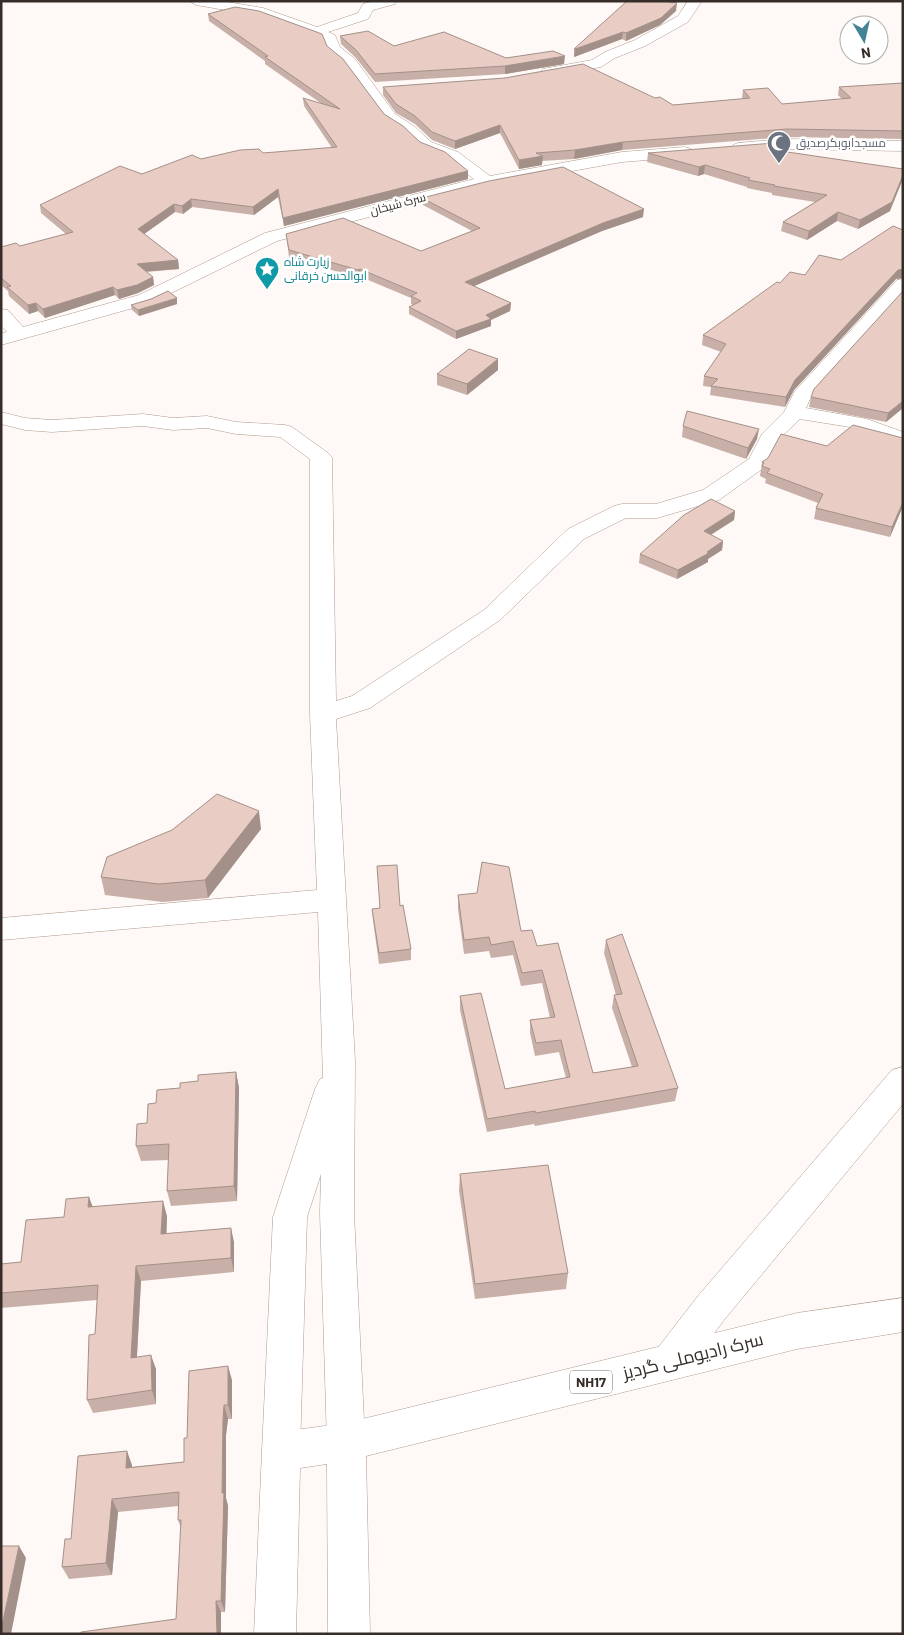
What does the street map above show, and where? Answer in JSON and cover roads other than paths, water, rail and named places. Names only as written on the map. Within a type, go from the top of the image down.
[{"type":"main road","points":[[196,1],[263,12],[318,31],[330,38],[334,49],[350,62],[390,117],[409,129],[426,146],[452,155],[487,181]]},
{"type":"main road","points":[[318,31],[363,16],[368,7],[390,1]]},
{"type":"main road","points":[[532,75],[596,64],[610,55],[666,30],[684,19],[696,1]]},
{"type":"main road","points":[[370,89],[389,86]]},
{"type":"main road","points":[[718,149],[786,144],[903,146]]},
{"type":"main road","name":"سرک شیخان","points":[[10,336],[145,298],[271,237],[487,181],[622,157],[699,151]]},
{"type":"main road","points":[[323,714],[361,702],[492,615],[576,534],[622,511],[657,511],[711,495],[758,463],[772,434],[795,412],[802,395],[903,284]]},
{"type":"main road","points":[[1,314],[10,336]]},
{"type":"main road","points":[[795,412],[860,423],[903,439]]},
{"type":"main road","points":[[1,418],[25,424],[52,426],[143,420],[173,424],[207,422],[236,428],[285,431],[321,457],[323,714],[340,1062],[337,1212],[346,1442],[349,1634]]},
{"type":"main road","points":[[1,929],[332,900]]},
{"type":"main road","points":[[275,1634],[290,1217],[340,1062]]},
{"type":"main road","points":[[670,1362],[711,1308],[903,1080]]},
{"type":"main road","name":"سرک رادیوملی گردیز","points":[[281,1451],[346,1442],[797,1331],[903,1315]]},
{"type":"place","name":"مسجدابوبکرصدیق","points":[[779,164]]},
{"type":"place","name":"زیارت شاه ابوالحسن خرقانی","points":[[267,290]]}]
